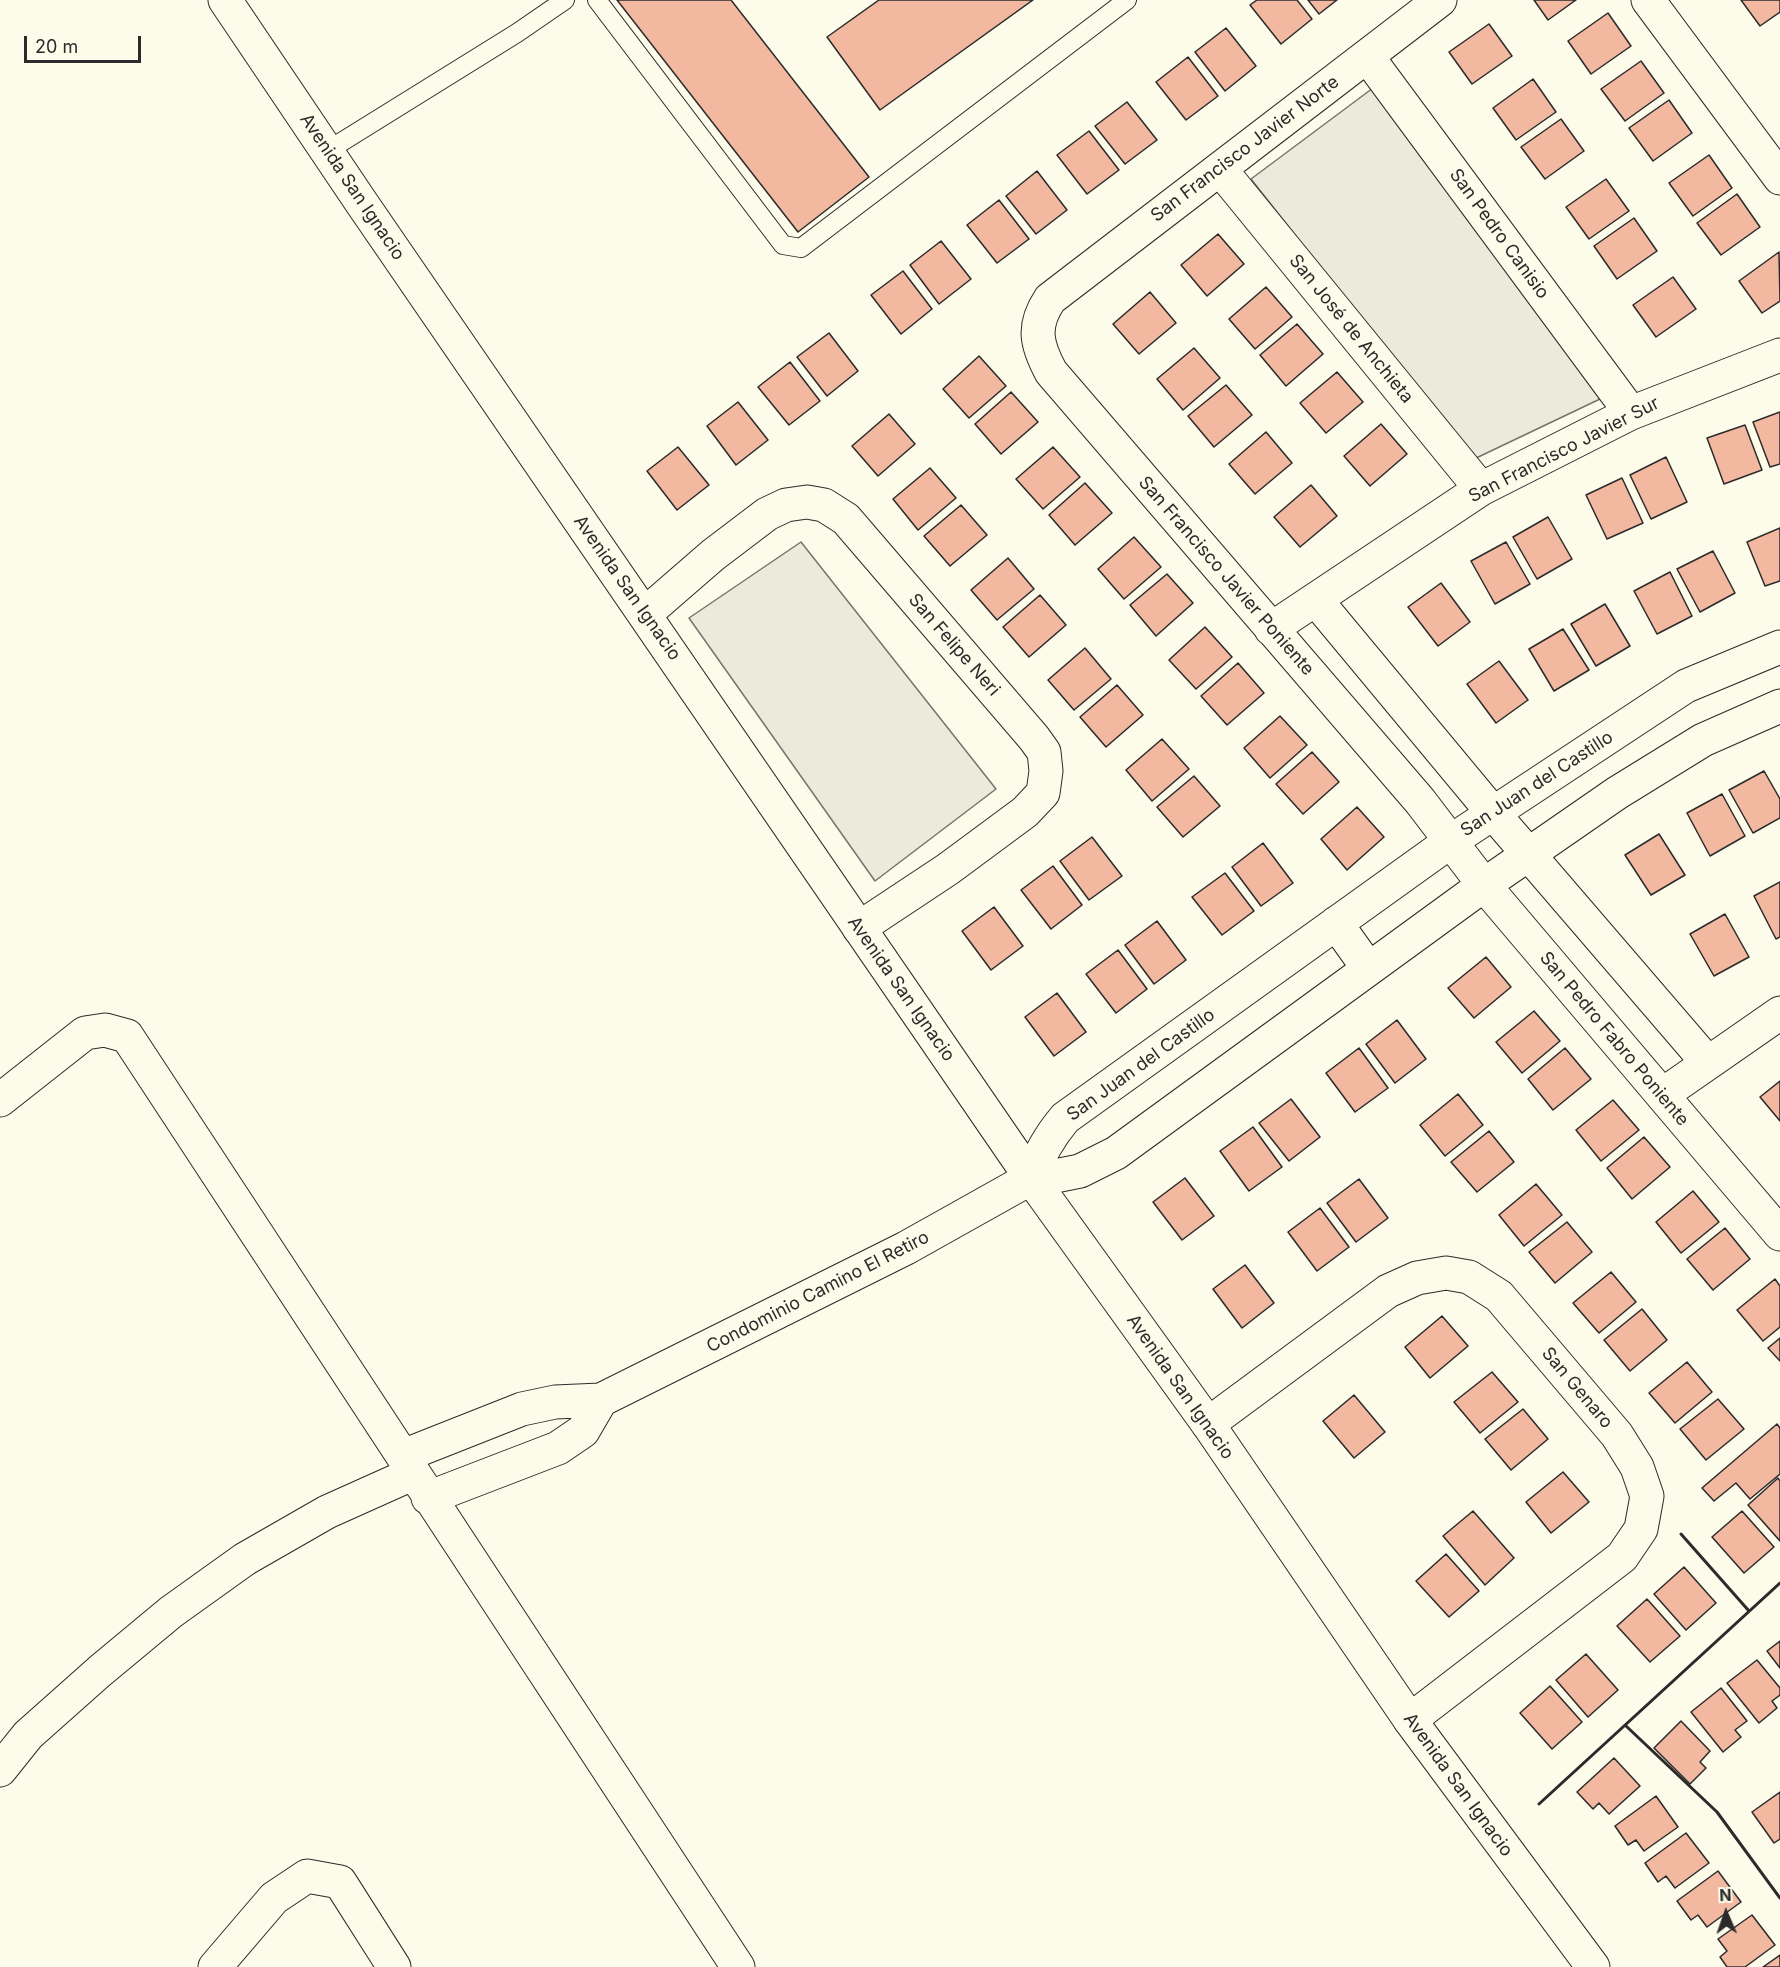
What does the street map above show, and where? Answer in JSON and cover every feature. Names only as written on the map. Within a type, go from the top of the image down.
[{"type":"street","name":"Avenida San Ignacio","points":[[225,0],[1031,1178],[1208,1424],[1410,1720],[1593,1967]]},
{"type":"street","name":"San Francisco Javier Norte","points":[[1050,298],[1440,0]]},
{"type":"street","points":[[1648,0],[1780,178]]},
{"type":"street","name":"San Pedro Canisio","points":[[1367,56],[1631,413]]},
{"type":"street","name":"San José de Anchieta","points":[[1220,169],[1481,489]]},
{"type":"street","name":"San Francisco Javier Poniente","points":[[1050,298],[1040,316],[1037,333],[1043,358],[1051,372],[1419,801],[1451,842]]},
{"type":"street","name":"San Francisco Javier Sur","points":[[1271,629],[1481,489],[1631,413],[1780,355]]},
{"type":"street","name":"San Felipe Neri","points":[[645,614],[713,555],[767,514],[786,505],[807,502],[824,505],[846,519],[1044,752],[1046,771],[1043,793],[1025,812],[948,869],[859,928]]},
{"type":"street","points":[[1316,600],[1493,813],[1708,1063]]},
{"type":"street","name":"San Juan del Castillo","points":[[1031,1178],[1038,1157],[1065,1118],[1336,923],[1493,813],[1686,686],[1780,647]]},
{"type":"street","points":[[1031,1178],[1056,1176],[1080,1170],[1116,1153],[1368,968],[1617,794],[1703,740],[1780,706]]},
{"type":"street","name":"San Pedro Fabro Poniente","points":[[1451,842],[1484,885],[1780,1234]]},
{"type":"street","points":[[1336,923],[1368,968]]},
{"type":"street","points":[[1662,1095],[1780,1013]]},
{"type":"street","points":[[0,1100],[85,1033],[105,1030],[127,1036],[738,1967]]},
{"type":"street","name":"Condominio Camino El Retiro","points":[[415,1476],[522,1409],[555,1402],[602,1400],[906,1248],[1031,1178]]},
{"type":"street","name":"San Genaro","points":[[1208,1424],[1388,1292],[1417,1278],[1446,1273],[1469,1277],[1499,1296],[1617,1435],[1637,1467],[1647,1496],[1641,1529],[1622,1557],[1410,1720]]},
{"type":"street","points":[[0,1770],[28,1735],[100,1671],[171,1612],[245,1559],[327,1512],[415,1476],[558,1448],[583,1431],[602,1400]]},
{"type":"street","points":[[214,1967],[274,1898],[307,1876],[339,1882],[394,1967]]},
{"type":"lane","points":[[327,151],[517,33],[565,0]]},
{"type":"lane","points":[[597,0],[783,245],[801,248],[1127,0]]},
{"type":"shaded area","points":[[1373,88],[1600,399],[1472,460],[1251,179]]},
{"type":"shaded area","points":[[801,542],[996,789],[875,881],[689,618]]},
{"type":"building","points":[[617,0],[731,0],[869,177],[798,232]]},
{"type":"building","points":[[879,0],[1033,0],[880,110],[827,37]]},
{"type":"building","points":[[1257,0],[1297,0],[1312,19],[1281,44],[1250,5]]},
{"type":"building","points":[[1308,0],[1337,0],[1319,14]]},
{"type":"building","points":[[1534,0],[1576,0],[1548,20]]},
{"type":"building","points":[[1741,0],[1780,0],[1780,12],[1760,26]]},
{"type":"building","points":[[1608,13],[1631,46],[1591,74],[1568,41]]},
{"type":"building","points":[[1489,24],[1512,56],[1472,84],[1449,52]]},
{"type":"building","points":[[1226,28],[1256,66],[1225,91],[1195,52]]},
{"type":"building","points":[[1188,57],[1218,96],[1186,120],[1156,82]]},
{"type":"building","points":[[1641,61],[1664,93],[1625,121],[1601,89]]},
{"type":"building","points":[[1533,79],[1556,112],[1516,140],[1493,108]]},
{"type":"building","points":[[1669,100],[1692,133],[1653,161],[1629,128]]},
{"type":"building","points":[[1127,102],[1157,140],[1125,164],[1095,126]]},
{"type":"building","points":[[1561,119],[1584,151],[1545,179],[1521,147]]},
{"type":"building","points":[[1089,131],[1119,170],[1087,194],[1057,155]]},
{"type":"building","points":[[1709,155],[1732,188],[1693,216],[1669,183]]},
{"type":"building","points":[[1037,171],[1067,210],[1036,234],[1006,196]]},
{"type":"building","points":[[1606,179],[1629,211],[1589,239],[1566,207]]},
{"type":"building","points":[[1737,194],[1760,227],[1721,255],[1697,223]]},
{"type":"building","points":[[999,200],[1029,239],[997,263],[967,225]]},
{"type":"building","points":[[1634,218],[1657,251],[1617,279],[1594,246]]},
{"type":"building","points":[[1218,234],[1244,264],[1207,296],[1181,265]]},
{"type":"building","points":[[941,241],[971,279],[939,304],[910,265]]},
{"type":"building","points":[[1779,252],[1780,301],[1762,313],[1739,281]]},
{"type":"building","points":[[903,271],[932,309],[901,334],[871,295]]},
{"type":"building","points":[[1673,277],[1696,309],[1656,337],[1633,305]]},
{"type":"building","points":[[1266,287],[1292,317],[1255,349],[1229,319]]},
{"type":"building","points":[[1150,292],[1176,323],[1139,354],[1113,324]]},
{"type":"building","points":[[1297,324],[1323,354],[1286,386],[1260,355]]},
{"type":"building","points":[[829,333],[858,371],[827,396],[797,357]]},
{"type":"building","points":[[1194,348],[1220,378],[1183,410],[1157,379]]},
{"type":"building","points":[[979,356],[1006,386],[969,418],[943,389]]},
{"type":"building","points":[[790,362],[820,401],[789,425],[758,387]]},
{"type":"building","points":[[1337,372],[1363,402],[1326,433],[1300,403]]},
{"type":"building","points":[[1226,385],[1252,415],[1214,447],[1188,416]]},
{"type":"building","points":[[1011,392],[1038,422],[1001,454],[975,424]]},
{"type":"building","points":[[738,402],[768,440],[736,465],[707,426]]},
{"type":"building","points":[[1780,412],[1780,464],[1770,467],[1753,422]]},
{"type":"building","points":[[889,414],[915,444],[878,476],[852,446]]},
{"type":"building","points":[[1381,424],[1407,454],[1370,486],[1344,456]]},
{"type":"building","points":[[1745,425],[1762,470],[1724,484],[1707,438]]},
{"type":"building","points":[[1266,432],[1292,463],[1255,494],[1229,464]]},
{"type":"building","points":[[678,447],[709,485],[677,510],[647,471]]},
{"type":"building","points":[[1053,447],[1080,477],[1043,509],[1016,479]]},
{"type":"building","points":[[1666,457],[1687,502],[1651,519],[1630,475]]},
{"type":"building","points":[[930,468],[956,498],[918,530],[893,499]]},
{"type":"building","points":[[1622,478],[1643,523],[1607,539],[1586,495]]},
{"type":"building","points":[[1085,483],[1112,513],[1075,545],[1049,515]]},
{"type":"building","points":[[1311,485],[1337,516],[1300,547],[1274,517]]},
{"type":"building","points":[[961,505],[987,535],[950,566],[924,536]]},
{"type":"building","points":[[1548,517],[1572,559],[1537,579],[1513,537]]},
{"type":"building","points":[[1780,528],[1780,581],[1765,586],[1747,542]]},
{"type":"building","points":[[1134,537],[1161,567],[1124,599],[1098,569]]},
{"type":"building","points":[[1506,542],[1530,584],[1495,604],[1471,561]]},
{"type":"building","points":[[1713,551],[1735,593],[1700,612],[1677,569]]},
{"type":"building","points":[[1008,558],[1034,589],[997,620],[971,590]]},
{"type":"building","points":[[1670,572],[1692,616],[1657,634],[1634,591]]},
{"type":"building","points":[[1167,574],[1193,603],[1156,636],[1130,605]]},
{"type":"building","points":[[1441,583],[1470,622],[1438,646],[1408,607]]},
{"type":"building","points":[[1040,595],[1066,625],[1029,657],[1003,627]]},
{"type":"building","points":[[1605,604],[1630,646],[1596,666],[1571,624]]},
{"type":"building","points":[[1205,627],[1232,657],[1196,689],[1169,660]]},
{"type":"building","points":[[1563,629],[1589,670],[1554,691],[1529,649]]},
{"type":"building","points":[[1085,648],[1111,679],[1074,710],[1048,680]]},
{"type":"building","points":[[1499,661],[1528,700],[1496,723],[1467,684]]},
{"type":"building","points":[[1238,663],[1264,693],[1227,725],[1201,696]]},
{"type":"building","points":[[1117,685],[1143,715],[1106,747],[1080,717]]},
{"type":"building","points":[[1280,716],[1307,745],[1270,778],[1244,748]]},
{"type":"building","points":[[1162,739],[1189,769],[1152,801],[1126,770]]},
{"type":"building","points":[[1312,752],[1339,782],[1303,814],[1276,784]]},
{"type":"building","points":[[1764,771],[1780,799],[1780,818],[1753,833],[1729,790]]},
{"type":"building","points":[[1194,776],[1220,806],[1183,837],[1157,807]]},
{"type":"building","points":[[1722,794],[1745,836],[1710,856],[1687,813]]},
{"type":"building","points":[[1357,807],[1384,837],[1347,870],[1321,839]]},
{"type":"building","points":[[1659,834],[1685,875],[1651,895],[1625,855]]},
{"type":"building","points":[[1092,837],[1122,876],[1089,900],[1060,861]]},
{"type":"building","points":[[1263,843],[1293,883],[1261,906],[1232,867]]},
{"type":"building","points":[[1053,866],[1082,905],[1051,929],[1021,890]]},
{"type":"building","points":[[1225,873],[1254,911],[1222,935],[1192,897]]},
{"type":"building","points":[[1780,882],[1780,937],[1776,939],[1754,896]]},
{"type":"building","points":[[994,907],[1023,946],[991,970],[962,931]]},
{"type":"building","points":[[1725,914],[1749,957],[1714,976],[1690,934]]},
{"type":"building","points":[[1157,921],[1186,960],[1154,984],[1125,945]]},
{"type":"building","points":[[1118,950],[1147,989],[1116,1013],[1086,974]]},
{"type":"building","points":[[1486,957],[1511,987],[1474,1018],[1448,988]]},
{"type":"building","points":[[1057,993],[1086,1032],[1054,1056],[1025,1017]]},
{"type":"building","points":[[1534,1011],[1560,1041],[1522,1073],[1496,1042]]},
{"type":"building","points":[[1397,1020],[1426,1059],[1395,1083],[1366,1044]]},
{"type":"building","points":[[1359,1048],[1388,1088],[1355,1112],[1326,1073]]},
{"type":"building","points":[[1565,1048],[1591,1079],[1553,1110],[1528,1079]]},
{"type":"building","points":[[1780,1081],[1780,1121],[1760,1097]]},
{"type":"building","points":[[1458,1094],[1483,1125],[1445,1156],[1420,1125]]},
{"type":"building","points":[[1291,1099],[1320,1137],[1289,1161],[1259,1123]]},
{"type":"building","points":[[1613,1100],[1639,1130],[1601,1161],[1576,1130]]},
{"type":"building","points":[[1253,1127],[1282,1167],[1249,1191],[1220,1151]]},
{"type":"building","points":[[1489,1131],[1514,1162],[1477,1192],[1451,1162]]},
{"type":"building","points":[[1644,1137],[1670,1167],[1632,1199],[1607,1168]]},
{"type":"building","points":[[1185,1178],[1214,1216],[1182,1240],[1153,1202]]},
{"type":"building","points":[[1359,1179],[1388,1218],[1356,1242],[1327,1203]]},
{"type":"building","points":[[1536,1184],[1562,1215],[1524,1246],[1499,1215]]},
{"type":"building","points":[[1693,1191],[1719,1222],[1681,1253],[1656,1222]]},
{"type":"building","points":[[1320,1208],[1349,1247],[1317,1271],[1288,1232]]},
{"type":"building","points":[[1567,1222],[1592,1252],[1555,1283],[1529,1252]]},
{"type":"building","points":[[1725,1228],[1750,1259],[1713,1290],[1687,1259]]},
{"type":"building","points":[[1245,1265],[1274,1303],[1242,1328],[1213,1289]]},
{"type":"building","points":[[1611,1272],[1636,1302],[1599,1333],[1573,1303]]},
{"type":"building","points":[[1775,1279],[1780,1286],[1780,1327],[1763,1341],[1737,1310]]},
{"type":"building","points":[[1642,1309],[1667,1340],[1630,1371],[1604,1340]]},
{"type":"building","points":[[1442,1316],[1468,1346],[1430,1378],[1405,1347]]},
{"type":"building","points":[[1780,1338],[1780,1361],[1768,1348]]},
{"type":"building","points":[[1687,1362],[1712,1392],[1675,1423],[1649,1393]]},
{"type":"building","points":[[1492,1372],[1518,1402],[1480,1433],[1454,1402]]},
{"type":"building","points":[[1354,1395],[1385,1432],[1354,1458],[1323,1421]]},
{"type":"building","points":[[1718,1399],[1744,1429],[1706,1460],[1680,1429]]},
{"type":"building","points":[[1523,1409],[1548,1439],[1511,1470],[1485,1439]]},
{"type":"building","points":[[1777,1424],[1780,1428],[1780,1474],[1750,1499],[1736,1483],[1714,1501],[1702,1488]]},
{"type":"building","points":[[1563,1472],[1589,1502],[1551,1533],[1526,1502]]},
{"type":"building","points":[[1778,1478],[1780,1481],[1780,1541],[1748,1505]]},
{"type":"building","points":[[1473,1511],[1514,1558],[1485,1585],[1443,1536]]},
{"type":"building","points":[[1742,1511],[1774,1547],[1744,1573],[1712,1537]]},
{"type":"building","points":[[1446,1554],[1479,1591],[1449,1617],[1416,1581]]},
{"type":"building","points":[[1684,1567],[1716,1603],[1686,1630],[1654,1594]]},
{"type":"building","points":[[1647,1599],[1680,1636],[1650,1662],[1617,1626]]},
{"type":"building","points":[[1780,1641],[1780,1668],[1767,1651]]},
{"type":"building","points":[[1586,1654],[1618,1690],[1588,1717],[1556,1680]]},
{"type":"building","points":[[1757,1660],[1780,1688],[1780,1695],[1772,1701],[1777,1708],[1759,1723],[1727,1683]]},
{"type":"building","points":[[1550,1686],[1582,1722],[1552,1749],[1520,1713]]},
{"type":"building","points":[[1721,1688],[1747,1721],[1735,1730],[1741,1737],[1723,1752],[1691,1712]]},
{"type":"building","points":[[1681,1721],[1710,1751],[1700,1762],[1706,1768],[1690,1784],[1654,1748]]},
{"type":"building","points":[[1614,1758],[1640,1786],[1609,1814],[1599,1803],[1593,1809],[1577,1792]]},
{"type":"building","points":[[1780,1792],[1780,1839],[1774,1843],[1752,1812]]},
{"type":"building","points":[[1656,1796],[1678,1827],[1644,1851],[1636,1840],[1628,1845],[1615,1826]]},
{"type":"building","points":[[1686,1833],[1709,1863],[1675,1888],[1666,1876],[1658,1882],[1645,1863]]},
{"type":"building","points":[[1718,1871],[1741,1902],[1707,1927],[1698,1915],[1691,1920],[1677,1901]]},
{"type":"building","points":[[1752,1915],[1775,1945],[1745,1967],[1727,1967],[1720,1957],[1727,1951],[1718,1939]]},
{"type":"building","points":[[1780,1955],[1780,1967],[1763,1967]]},
{"type":"wall","points":[[1681,1534],[1749,1611]]},
{"type":"wall","points":[[1539,1804],[1780,1583]]},
{"type":"wall","points":[[1625,1725],[1717,1812],[1780,1898]]}]
